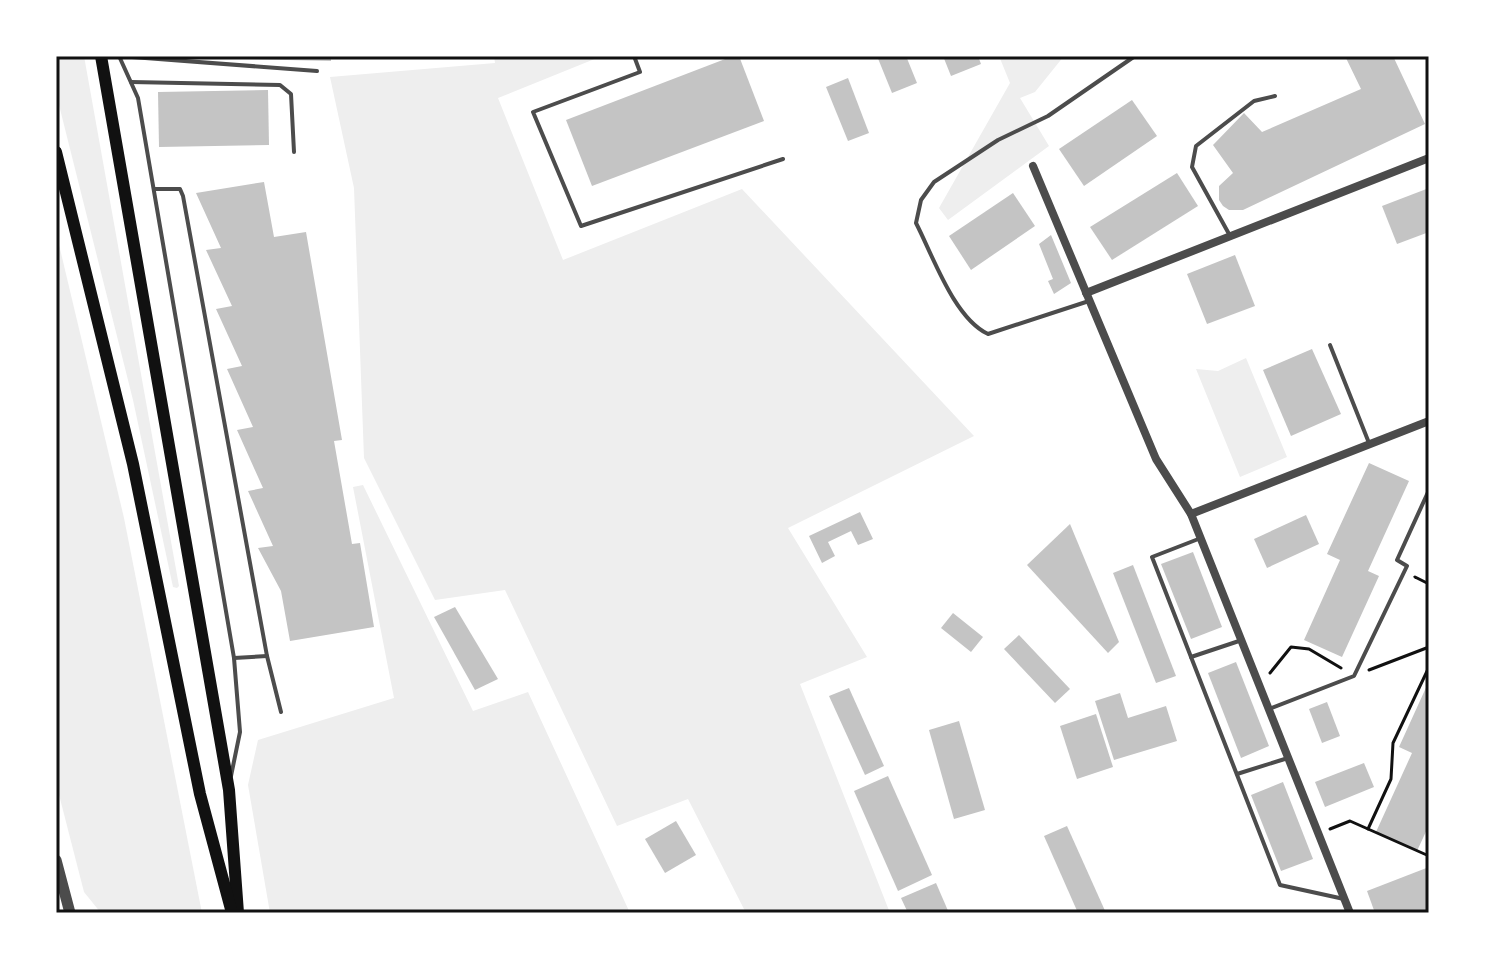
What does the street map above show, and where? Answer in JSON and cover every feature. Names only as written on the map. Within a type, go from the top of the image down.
[{"type":"main road","points":[[101,56],[229,790],[238,913]]},
{"type":"main road","points":[[56,152],[133,464],[200,794],[232,913]]},
{"type":"street","points":[[1088,297],[1230,236],[1429,158]]},
{"type":"street","points":[[1033,166],[1156,459],[1191,514],[1350,913]]},
{"type":"street","points":[[1191,514],[1429,421]]},
{"type":"street","points":[[56,860],[70,913]]},
{"type":"lane","points":[[229,790],[240,732],[234,658],[138,98],[119,56],[317,71]]},
{"type":"lane","points":[[634,56],[640,72],[533,112],[581,226],[783,159]]},
{"type":"lane","points":[[1088,297],[988,334],[976,329],[963,314],[916,223],[921,200],[934,182],[998,140],[1048,116],[1135,56]]},
{"type":"lane","points":[[131,82],[280,85],[291,94],[294,152]]},
{"type":"lane","points":[[1230,236],[1192,167],[1192,155],[1196,146],[1254,101],[1275,96]]},
{"type":"lane","points":[[154,189],[172,187],[180,189],[183,196],[267,656],[281,712]]},
{"type":"lane","points":[[1330,345],[1369,444]]},
{"type":"lane","points":[[1269,709],[1354,676],[1407,566],[1397,560],[1429,490]]},
{"type":"lane","points":[[1201,538],[1152,557],[1280,885],[1344,899]]},
{"type":"lane","points":[[1191,657],[1241,640]]},
{"type":"lane","points":[[234,658],[267,656]]},
{"type":"lane","points":[[1237,774],[1288,758]]},
{"type":"path","points":[[1404,572],[1429,584]]},
{"type":"path","points":[[1259,685],[1291,647],[1309,649],[1354,676],[1429,647]]},
{"type":"path","points":[[1368,829],[1391,779],[1393,743],[1429,667]]},
{"type":"path","points":[[1318,833],[1350,821],[1429,856]]},
{"type":"shaded area","points":[[56,56],[84,56],[177,588],[173,587],[133,400],[56,93]]},
{"type":"shaded area","points":[[494,56],[602,56],[498,98],[563,260],[742,189],[974,436],[788,528],[867,657],[800,684],[890,913],[746,913],[688,799],[617,826],[505,590],[435,600],[364,458],[354,188],[330,77],[495,63]]},
{"type":"shaded area","points":[[999,56],[1064,56],[1035,92],[1020,98],[1049,146],[948,220],[939,208],[1010,83]]},
{"type":"shaded area","points":[[56,232],[124,518],[202,913],[101,913],[84,892],[56,783]]},
{"type":"shaded area","points":[[1246,358],[1287,457],[1240,477],[1196,369],[1218,371]]},
{"type":"shaded area","points":[[363,485],[473,711],[528,692],[630,913],[270,913],[248,785],[258,740],[394,698],[353,487]]},
{"type":"building","points":[[243,56],[331,56],[331,61],[243,59]]},
{"type":"building","points":[[739,56],[764,121],[592,186],[566,120]]},
{"type":"building","points":[[877,56],[906,56],[917,83],[892,93]]},
{"type":"building","points":[[943,56],[978,56],[981,64],[951,76]]},
{"type":"building","points":[[1345,56],[1393,56],[1425,124],[1243,210],[1229,210],[1223,206],[1219,200],[1219,186],[1233,173],[1213,145],[1244,113],[1262,132],[1361,89]]},
{"type":"building","points":[[848,78],[869,133],[848,141],[826,87]]},
{"type":"building","points":[[268,90],[269,145],[159,147],[158,92]]},
{"type":"building","points":[[1132,100],[1157,136],[1084,186],[1059,149]]},
{"type":"building","points":[[1177,173],[1198,206],[1112,260],[1090,227]]},
{"type":"building","points":[[264,182],[274,237],[306,232],[342,440],[334,441],[352,544],[360,543],[374,627],[290,641],[281,591],[258,548],[273,546],[248,491],[263,488],[237,430],[253,427],[227,369],[242,366],[216,309],[232,306],[206,250],[221,248],[196,193]]},
{"type":"building","points":[[1429,188],[1429,232],[1397,244],[1382,206]]},
{"type":"building","points":[[1013,193],[1035,226],[971,270],[949,236]]},
{"type":"building","points":[[1051,235],[1071,283],[1054,294],[1048,281],[1053,279],[1039,244]]},
{"type":"building","points":[[1235,255],[1255,306],[1207,324],[1187,274]]},
{"type":"building","points":[[1312,349],[1341,414],[1291,436],[1263,370]]},
{"type":"building","points":[[1369,463],[1409,481],[1368,571],[1379,576],[1342,657],[1304,640],[1340,560],[1327,554]]},
{"type":"building","points":[[860,512],[873,539],[858,545],[851,531],[828,542],[835,556],[822,563],[809,536]]},
{"type":"building","points":[[1306,515],[1319,544],[1267,568],[1254,539]]},
{"type":"building","points":[[1070,524],[1119,642],[1108,653],[1027,565]]},
{"type":"building","points":[[1193,552],[1222,627],[1191,639],[1161,564]]},
{"type":"building","points":[[1133,565],[1176,676],[1156,683],[1113,573]]},
{"type":"building","points":[[455,607],[498,679],[475,690],[434,617]]},
{"type":"building","points":[[953,613],[983,637],[971,652],[941,628]]},
{"type":"building","points":[[1019,635],[1070,689],[1055,703],[1004,649]]},
{"type":"building","points":[[1236,662],[1269,746],[1241,758],[1208,673]]},
{"type":"building","points":[[1429,681],[1429,825],[1417,851],[1376,832],[1412,753],[1399,747]]},
{"type":"building","points":[[849,688],[884,766],[865,775],[829,696]]},
{"type":"building","points":[[1120,693],[1128,718],[1166,706],[1177,741],[1114,760],[1095,701]]},
{"type":"building","points":[[1327,702],[1340,736],[1322,743],[1309,709]]},
{"type":"building","points":[[1096,714],[1113,767],[1077,779],[1060,726]]},
{"type":"building","points":[[959,721],[985,810],[954,819],[929,730]]},
{"type":"building","points":[[1364,763],[1374,787],[1325,807],[1315,782]]},
{"type":"building","points":[[888,776],[932,875],[898,891],[854,791]]},
{"type":"building","points":[[1283,782],[1313,859],[1281,871],[1251,795]]},
{"type":"building","points":[[676,821],[696,855],[665,873],[645,839]]},
{"type":"building","points":[[1067,826],[1106,913],[1078,913],[1044,836]]},
{"type":"building","points":[[1429,867],[1429,913],[1375,913],[1367,891]]},
{"type":"building","points":[[936,883],[949,913],[908,913],[901,898]]}]
